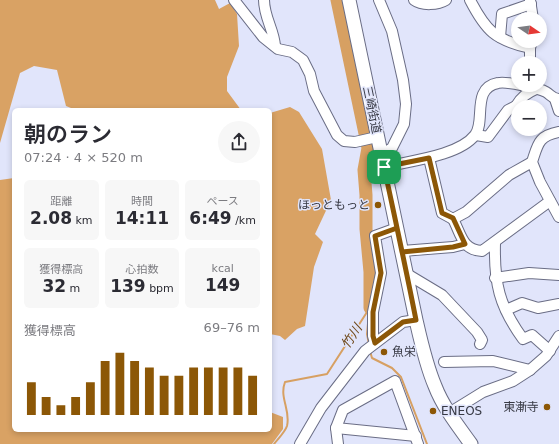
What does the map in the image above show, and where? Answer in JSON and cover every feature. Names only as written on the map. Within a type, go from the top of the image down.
[{"type":"main road","name":"三崎街道","points":[[349,0],[416,320],[435,387],[449,413],[471,444]]},
{"type":"street","points":[[234,0],[263,37],[275,46],[292,52],[303,60],[310,74],[314,92],[337,135],[344,141],[355,142],[377,137]]},
{"type":"street","points":[[264,0],[264,11],[275,39],[275,46]]},
{"type":"street","points":[[379,0],[392,31],[403,80],[406,104],[404,124],[392,148],[382,161]]},
{"type":"street","points":[[414,0],[425,4],[442,2],[446,0]]},
{"type":"street","points":[[470,0],[482,23],[491,32],[511,42]]},
{"type":"street","points":[[500,37],[502,14],[531,2],[532,12]]},
{"type":"street","points":[[382,161],[429,158],[463,145],[476,135],[479,124],[479,107],[485,92],[496,83],[511,83]]},
{"type":"street","points":[[521,100],[524,95],[530,92]]},
{"type":"street","points":[[547,92],[557,99],[559,111]]},
{"type":"street","points":[[476,135],[488,137],[508,110],[511,109]]},
{"type":"street","points":[[547,131],[559,132]]},
{"type":"street","points":[[541,136],[532,162],[559,217]]},
{"type":"street","points":[[429,158],[442,213],[453,218],[465,244],[473,250],[482,251],[495,243],[550,201]]},
{"type":"street","points":[[453,218],[466,212],[509,175],[532,162]]},
{"type":"street","points":[[375,343],[373,336],[373,312],[381,273],[375,236],[397,228]]},
{"type":"street","points":[[495,243],[495,278],[500,300],[523,339],[532,335],[550,351]]},
{"type":"street","points":[[402,252],[453,247],[465,244]]},
{"type":"street","points":[[495,278],[529,273],[558,272]]},
{"type":"street","points":[[407,274],[442,295],[477,332],[482,340],[480,344]]},
{"type":"street","points":[[506,310],[522,303],[538,308],[559,304]]},
{"type":"street","points":[[300,444],[321,408],[365,351],[403,322],[416,320]]},
{"type":"street","points":[[449,413],[483,392],[513,381],[530,370],[550,351],[559,336]]},
{"type":"street","points":[[444,362],[483,360],[530,370]]},
{"type":"street","points":[[336,428],[417,440],[395,381],[343,410],[336,428],[338,444]]},
{"type":"shaded area","points":[[0,0],[215,0],[219,9],[230,3],[237,14],[239,46],[227,77],[227,91],[240,108],[71,108],[66,106],[57,70],[34,66],[20,73],[0,143]]},
{"type":"shaded area","points":[[290,107],[299,112],[322,149],[331,200],[315,234],[323,242],[314,267],[305,326],[297,329],[285,340],[280,336],[272,334],[272,112]]},
{"type":"shaded area","points":[[12,178],[12,432],[272,432],[272,413],[283,417],[283,429],[272,444],[0,444],[0,180]]},
{"type":"waterway","name":"竹川","points":[[337,0],[368,148],[364,170],[366,229],[370,272],[370,308]]},
{"type":"waterway","name":"竹川","points":[[274,444],[287,426],[288,415],[283,393],[285,382],[327,374],[369,309]]},
{"type":"waterway","points":[[368,323],[367,334],[369,344]]},
{"type":"waterway","points":[[370,351],[372,358],[392,368],[401,377],[427,444]]},
{"type":"place","name":"ほっともっと","points":[[378,205]]},
{"type":"place","name":"魚栄","points":[[384,352]]},
{"type":"place","name":"東漸寺","points":[[547,407]]},
{"type":"place","name":"ENEOS","points":[[433,411]]},
{"type":"route","points":[[384,167],[397,228],[402,252],[407,274],[416,320],[403,322],[375,343],[373,336],[373,312],[381,273],[375,236],[397,228],[402,252],[453,247],[465,244],[453,218],[442,213],[429,158],[384,167]]}]
